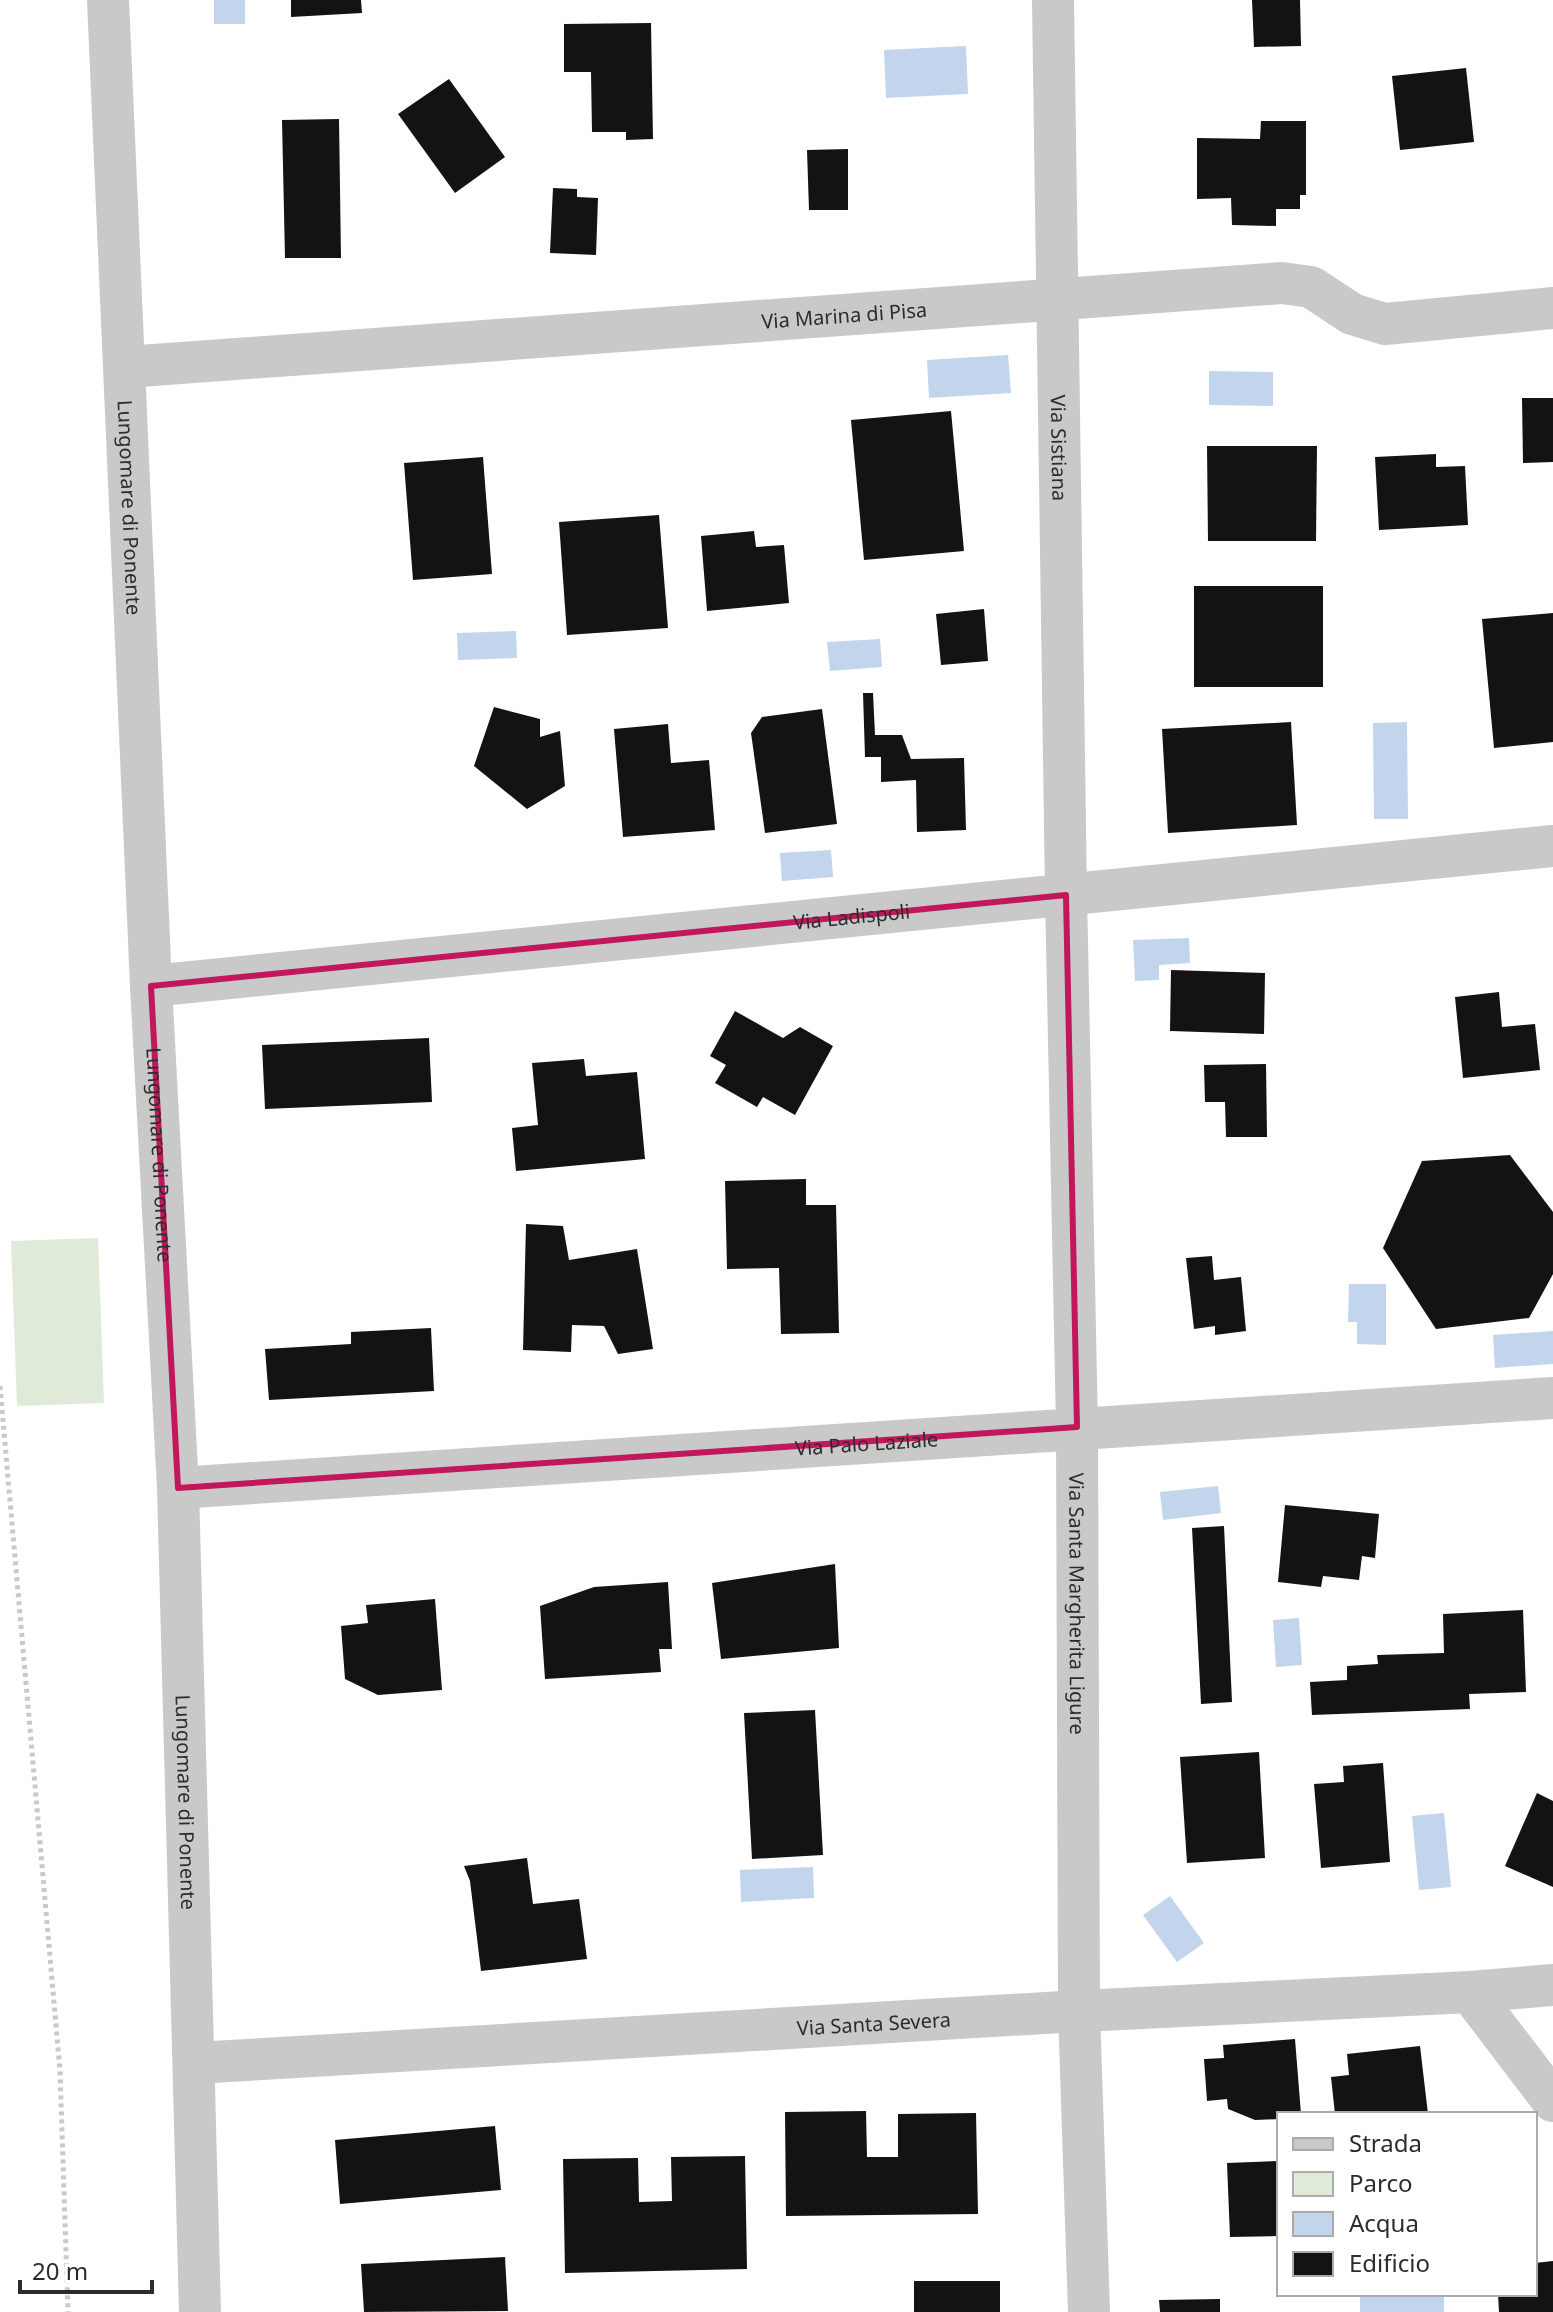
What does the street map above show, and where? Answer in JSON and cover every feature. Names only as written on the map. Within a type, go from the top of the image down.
[{"type":"street","name":"Lungomare di Ponente","points":[[108,0],[151,986],[178,1488],[200,2312]]},
{"type":"street","name":"Via Sistiana","points":[[1053,0],[1066,895]]},
{"type":"street","name":"Via Marina di Pisa","points":[[126,367],[1282,283],[1311,287],[1352,314],[1385,324],[1553,308]]},
{"type":"street","name":"Via Ladispoli","points":[[151,986],[1553,846]]},
{"type":"street","name":"Via Santa Margherita Ligure","points":[[1066,895],[1077,1427],[1079,2011],[1089,2312]]},
{"type":"street","name":"Via Palo Laziale","points":[[178,1488],[1553,1398]]},
{"type":"street","name":"Via Santa Severa","points":[[195,2063],[1553,1985]]},
{"type":"street","points":[[1470,1992],[1552,2091]]},
{"type":"path","points":[[0,1386],[60,2071],[68,2312]]},
{"type":"highlighted area","points":[[1066,895],[1077,1427],[178,1488],[151,986]]},
{"type":"green space","points":[[98,1238],[104,1403],[17,1406],[11,1241]]},
{"type":"water","points":[[214,0],[245,0],[245,24],[214,24]]},
{"type":"water","points":[[966,46],[968,94],[886,98],[884,50]]},
{"type":"water","points":[[1008,355],[1011,393],[929,398],[927,360]]},
{"type":"water","points":[[1209,371],[1273,372],[1273,406],[1209,405]]},
{"type":"water","points":[[516,631],[517,658],[458,660],[457,633]]},
{"type":"water","points":[[880,639],[882,667],[830,671],[827,642]]},
{"type":"water","points":[[1407,722],[1408,819],[1374,819],[1373,723]]},
{"type":"water","points":[[831,850],[833,877],[782,881],[780,853]]},
{"type":"water","points":[[1189,938],[1190,963],[1159,965],[1159,980],[1135,981],[1133,940]]},
{"type":"water","points":[[1349,1284],[1386,1284],[1386,1345],[1357,1344],[1357,1322],[1348,1322]]},
{"type":"water","points":[[1553,1331],[1553,1364],[1495,1368],[1493,1335]]},
{"type":"water","points":[[1218,1486],[1221,1513],[1163,1520],[1160,1492]]},
{"type":"water","points":[[1299,1618],[1302,1665],[1276,1667],[1273,1620]]},
{"type":"water","points":[[1444,1813],[1451,1887],[1419,1890],[1412,1816]]},
{"type":"water","points":[[813,1867],[814,1898],[741,1902],[740,1870]]},
{"type":"water","points":[[1170,1896],[1204,1943],[1177,1962],[1143,1915]]},
{"type":"water","points":[[1360,2296],[1444,2296],[1444,2312],[1360,2312]]},
{"type":"building","points":[[291,0],[361,0],[362,13],[291,17]]},
{"type":"building","points":[[1252,0],[1300,0],[1301,46],[1254,47]]},
{"type":"building","points":[[651,23],[653,139],[626,140],[626,132],[592,132],[591,72],[564,72],[564,24]]},
{"type":"building","points":[[1466,68],[1474,142],[1400,150],[1392,76]]},
{"type":"building","points":[[449,79],[505,157],[455,193],[398,114]]},
{"type":"building","points":[[339,119],[341,258],[285,258],[282,120]]},
{"type":"building","points":[[1261,121],[1306,121],[1306,195],[1300,195],[1300,209],[1276,209],[1276,226],[1232,225],[1231,198],[1197,199],[1197,138],[1260,139]]},
{"type":"building","points":[[848,149],[848,210],[809,210],[807,150]]},
{"type":"building","points":[[553,188],[577,189],[577,197],[598,198],[596,255],[550,253]]},
{"type":"building","points":[[1522,398],[1553,398],[1553,462],[1523,463]]},
{"type":"building","points":[[951,411],[964,551],[864,560],[851,420]]},
{"type":"building","points":[[1207,446],[1317,446],[1316,541],[1208,541]]},
{"type":"building","points":[[1436,454],[1436,467],[1465,466],[1468,525],[1379,530],[1375,457]]},
{"type":"building","points":[[483,457],[492,574],[413,580],[404,463]]},
{"type":"building","points":[[659,515],[668,628],[567,635],[559,522]]},
{"type":"building","points":[[754,531],[756,547],[784,545],[789,603],[707,611],[701,536]]},
{"type":"building","points":[[1194,586],[1323,586],[1323,687],[1194,687]]},
{"type":"building","points":[[984,609],[988,661],[941,665],[936,614]]},
{"type":"building","points":[[1553,613],[1553,742],[1494,748],[1482,619]]},
{"type":"building","points":[[863,693],[873,693],[875,735],[902,735],[911,759],[964,758],[966,830],[917,832],[916,780],[881,782],[881,757],[865,757]]},
{"type":"building","points":[[494,707],[540,719],[540,737],[560,731],[565,786],[527,809],[474,766]]},
{"type":"building","points":[[822,709],[837,824],[765,833],[751,733],[762,717]]},
{"type":"building","points":[[1291,722],[1297,825],[1168,833],[1162,729]]},
{"type":"building","points":[[668,724],[671,763],[709,760],[715,830],[623,837],[614,729]]},
{"type":"building","points":[[1171,970],[1265,973],[1264,1034],[1170,1031]]},
{"type":"building","points":[[1499,992],[1502,1027],[1535,1024],[1540,1070],[1463,1078],[1455,997]]},
{"type":"building","points":[[735,1011],[783,1038],[800,1027],[833,1046],[795,1115],[763,1097],[757,1107],[715,1083],[726,1065],[710,1056]]},
{"type":"building","points":[[429,1038],[432,1102],[265,1109],[262,1045]]},
{"type":"building","points":[[584,1059],[586,1076],[637,1072],[645,1159],[516,1171],[512,1128],[538,1125],[532,1063]]},
{"type":"building","points":[[1266,1064],[1267,1137],[1226,1137],[1225,1102],[1205,1102],[1204,1065]]},
{"type":"building","points":[[1510,1155],[1553,1212],[1553,1274],[1529,1318],[1436,1329],[1383,1248],[1422,1161]]},
{"type":"building","points":[[806,1179],[806,1205],[836,1205],[839,1333],[781,1334],[779,1268],[727,1269],[725,1181]]},
{"type":"building","points":[[526,1224],[563,1226],[569,1260],[637,1249],[653,1349],[618,1354],[604,1326],[572,1325],[571,1352],[523,1350]]},
{"type":"building","points":[[1212,1256],[1214,1280],[1241,1277],[1246,1331],[1215,1335],[1215,1326],[1194,1329],[1186,1258]]},
{"type":"building","points":[[431,1328],[434,1391],[269,1400],[265,1349],[351,1344],[351,1332]]},
{"type":"building","points":[[1285,1505],[1379,1514],[1375,1558],[1362,1556],[1359,1580],[1323,1576],[1321,1587],[1278,1582]]},
{"type":"building","points":[[1224,1526],[1232,1702],[1201,1704],[1192,1528]]},
{"type":"building","points":[[835,1564],[839,1648],[721,1659],[712,1583]]},
{"type":"building","points":[[668,1582],[672,1649],[659,1649],[661,1672],[545,1679],[540,1606],[594,1587]]},
{"type":"building","points":[[435,1599],[442,1690],[378,1695],[345,1679],[341,1626],[368,1623],[366,1605]]},
{"type":"building","points":[[1523,1610],[1526,1692],[1469,1694],[1470,1709],[1312,1715],[1310,1682],[1347,1680],[1347,1666],[1378,1664],[1377,1655],[1444,1653],[1443,1614]]},
{"type":"building","points":[[815,1710],[823,1855],[752,1859],[744,1713]]},
{"type":"building","points":[[1259,1752],[1265,1858],[1187,1863],[1180,1757]]},
{"type":"building","points":[[1383,1763],[1390,1862],[1321,1868],[1314,1784],[1344,1782],[1343,1766]]},
{"type":"building","points":[[1537,1793],[1553,1801],[1553,1887],[1505,1866]]},
{"type":"building","points":[[527,1858],[533,1904],[579,1899],[587,1959],[481,1971],[470,1881],[464,1866]]},
{"type":"building","points":[[1295,2039],[1301,2112],[1277,2112],[1277,2119],[1255,2120],[1228,2109],[1227,2099],[1207,2101],[1204,2059],[1224,2058],[1223,2045]]},
{"type":"building","points":[[1420,2046],[1428,2112],[1335,2112],[1331,2077],[1349,2075],[1347,2054]]},
{"type":"building","points":[[866,2111],[867,2157],[898,2157],[898,2114],[976,2113],[978,2214],[786,2216],[785,2112]]},
{"type":"building","points":[[495,2126],[501,2190],[340,2204],[335,2140]]},
{"type":"building","points":[[745,2156],[747,2269],[565,2273],[563,2159],[638,2158],[639,2202],[672,2201],[671,2157]]},
{"type":"building","points":[[1277,2161],[1277,2236],[1230,2237],[1227,2163]]},
{"type":"building","points":[[505,2257],[508,2311],[364,2312],[361,2264]]},
{"type":"building","points":[[1553,2261],[1553,2312],[1499,2312],[1498,2296],[1537,2296],[1537,2263]]},
{"type":"building","points":[[914,2281],[1000,2281],[1000,2312],[914,2312]]},
{"type":"building","points":[[1220,2299],[1220,2312],[1160,2312],[1159,2300]]}]
